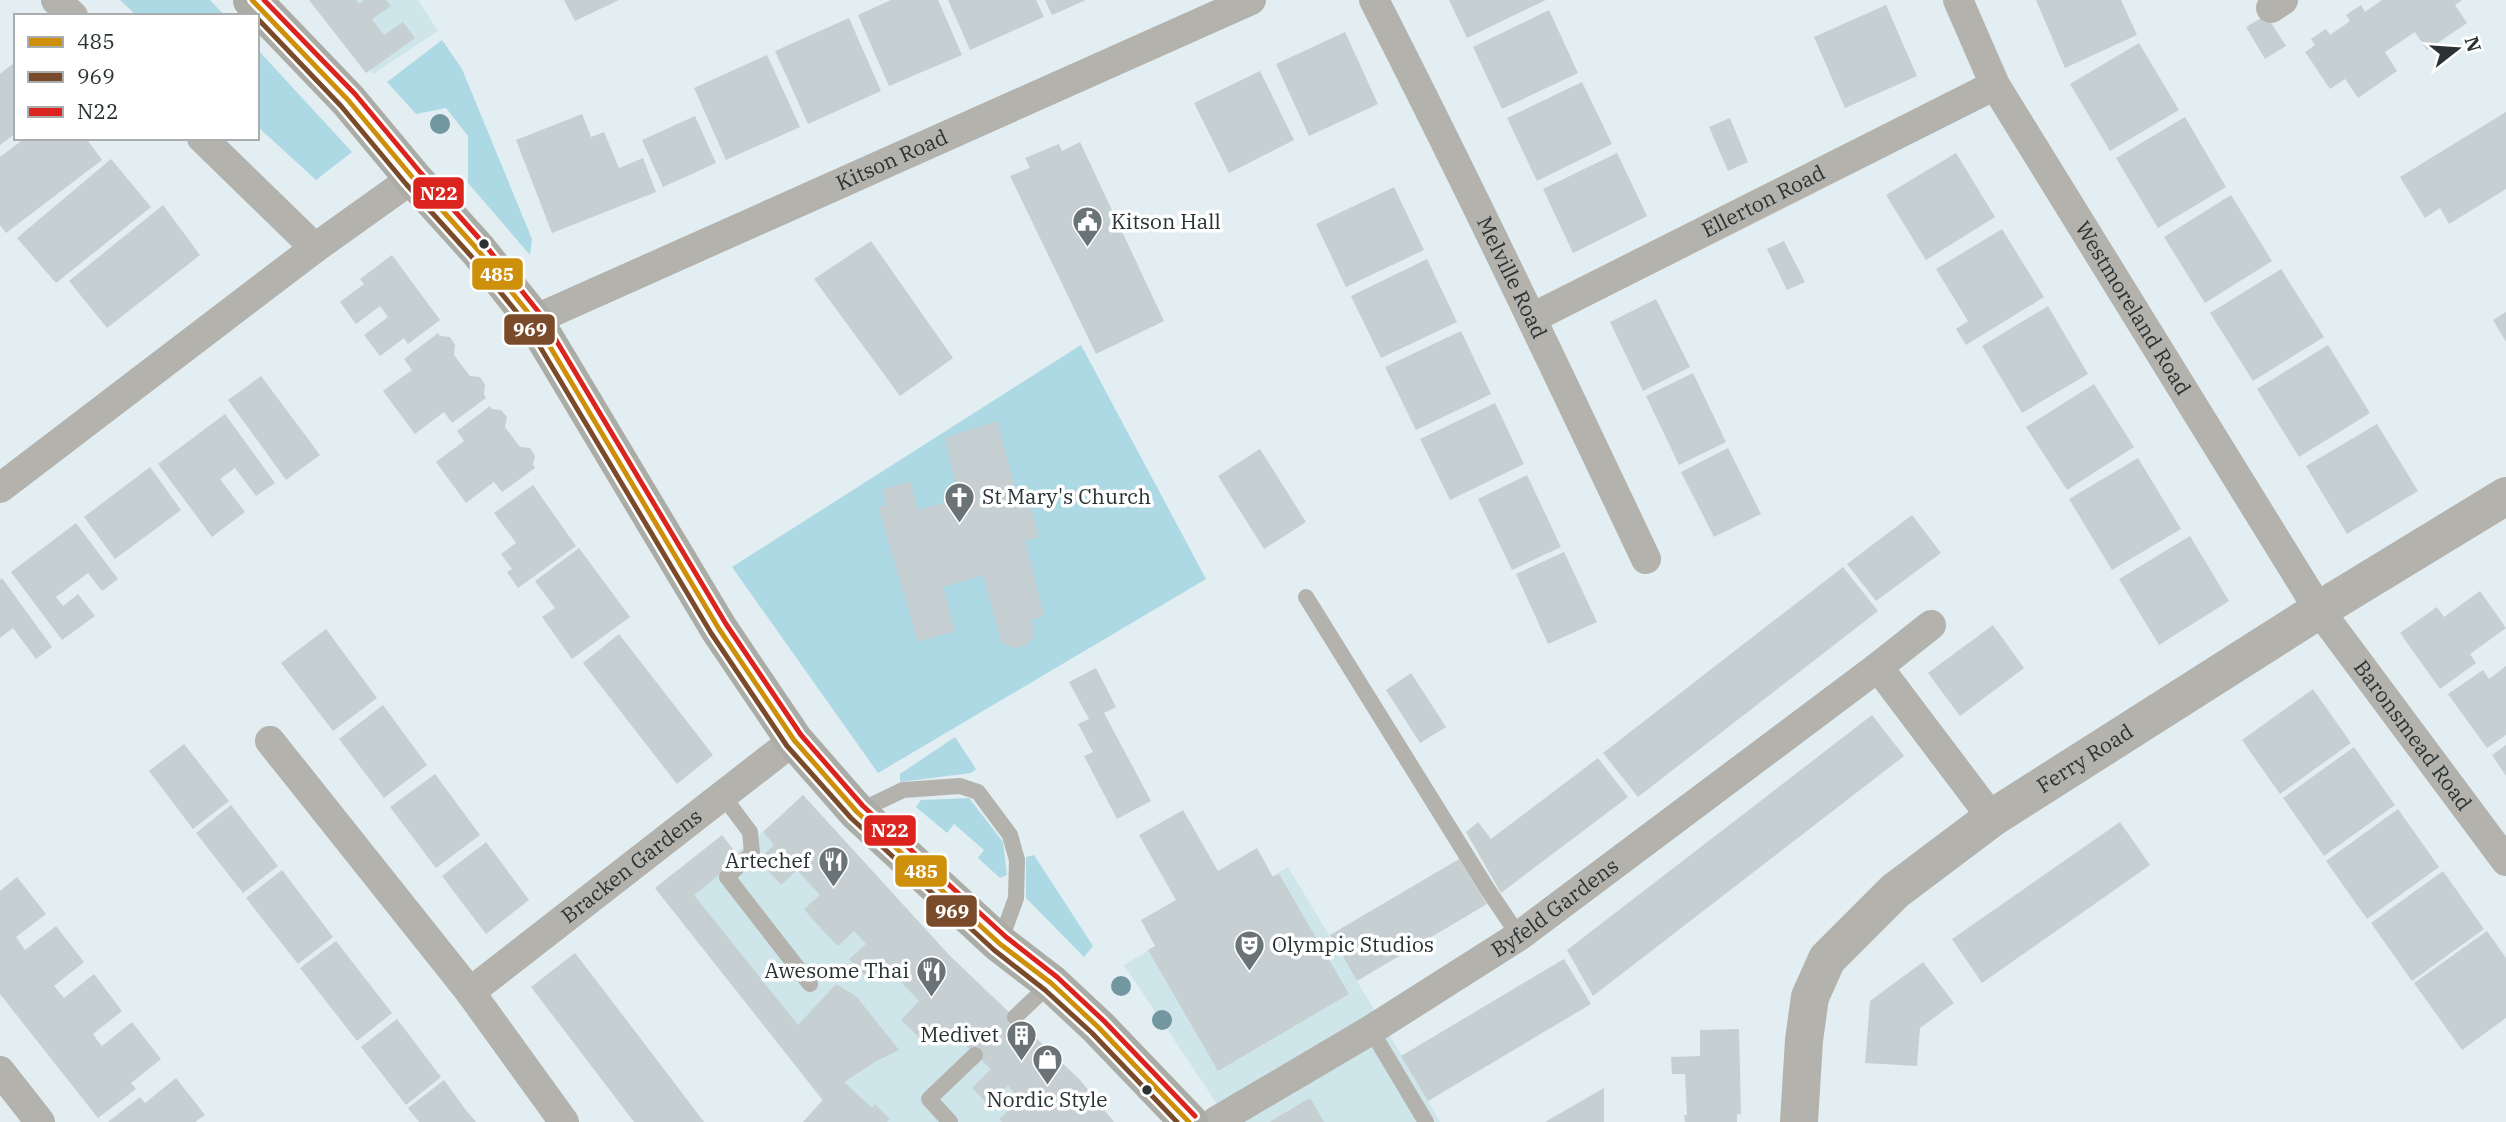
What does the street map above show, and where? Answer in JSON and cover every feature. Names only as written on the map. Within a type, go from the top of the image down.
[{"type":"main road","points":[[252,0],[348,100],[478,250],[534,320],[719,629],[794,740],[857,812],[1000,944],[1051,983],[1098,1027],[1189,1122]]},
{"type":"street","points":[[56,0],[71,14]]},
{"type":"street","name":"Kitson Road","points":[[534,320],[1251,0]]},
{"type":"street","name":"Melville Road","points":[[1374,0],[1442,133],[1646,559]]},
{"type":"street","name":"Westmoreland Road","points":[[1958,0],[1995,85],[2319,610]]},
{"type":"street","name":"Ellerton Road","points":[[1532,318],[1995,85]]},
{"type":"street","points":[[204,140],[315,247]]},
{"type":"street","points":[[0,488],[315,247],[413,178]]},
{"type":"street","name":"Ferry Road","points":[[1799,1122],[1804,1040],[1810,998],[1827,959],[1895,891],[1992,818],[2319,610],[2506,496]]},
{"type":"street","name":"Baronsmead Road","points":[[2319,610],[2506,861]]},
{"type":"street","name":"Byfeld Gardens","points":[[1216,1122],[1371,1030],[1519,936],[1931,625]]},
{"type":"street","points":[[1878,667],[1992,818]]},
{"type":"street","name":"Bracken Gardens","points":[[470,992],[794,740]]},
{"type":"street","points":[[270,741],[470,992],[564,1122]]},
{"type":"street","points":[[0,1071],[40,1122]]},
{"type":"lane","points":[[1307,597],[1519,936]]},
{"type":"lane","points":[[857,812],[902,790],[960,786],[978,792],[1010,835],[1017,860],[1016,898],[1000,944]]},
{"type":"lane","points":[[723,796],[750,832],[752,853],[727,877],[810,984]]},
{"type":"lane","points":[[1015,1017],[1051,983]]},
{"type":"lane","points":[[1371,1030],[1426,1122]]},
{"type":"lane","points":[[950,1122],[929,1098],[975,1055]]},
{"type":"shaded area","points":[[120,0],[210,0],[223,14],[135,14]]},
{"type":"shaded area","points":[[312,0],[418,0],[438,31],[373,74]]},
{"type":"shaded area","points":[[442,40],[462,69],[532,239],[530,255],[468,183],[468,136],[446,108],[416,114],[387,82]]},
{"type":"shaded area","points":[[259,51],[352,152],[316,180],[259,128]]},
{"type":"shaded area","points":[[1081,345],[1206,579],[878,773],[732,567]]},
{"type":"shaded area","points":[[955,737],[976,769],[971,773],[900,782],[900,774]]},
{"type":"shaded area","points":[[803,795],[950,956],[1080,1080],[1114,1122],[803,1122],[822,1100],[655,888],[736,853]]},
{"type":"shaded area","points":[[969,798],[1003,842],[1007,875],[1000,878],[978,858],[984,850],[954,824],[947,833],[916,807],[921,800]]},
{"type":"shaded area","points":[[1034,855],[1093,946],[1084,957],[1026,898],[1026,857]]},
{"type":"shaded area","points":[[1288,867],[1440,1122],[1229,1122],[1124,965]]},
{"type":"building","points":[[309,0],[356,0],[359,4],[364,0],[386,0],[391,6],[372,19],[384,35],[403,22],[415,38],[366,73]]},
{"type":"building","points":[[564,0],[619,0],[575,21]]},
{"type":"building","points":[[891,0],[938,0],[962,55],[889,86],[858,15]]},
{"type":"building","points":[[948,0],[1036,0],[1044,17],[970,50]]},
{"type":"building","points":[[1045,0],[1086,0],[1052,15]]},
{"type":"building","points":[[1449,0],[1546,0],[1467,38]]},
{"type":"building","points":[[2036,0],[2121,0],[2137,35],[2065,68]]},
{"type":"building","points":[[2382,0],[2462,0],[2455,5],[2467,23],[2427,50],[2415,32],[2385,52],[2397,71],[2358,98],[2345,79],[2330,89],[2305,52],[2315,45],[2311,39],[2326,29],[2330,35],[2350,21],[2346,15],[2361,5],[2365,12]]},
{"type":"building","points":[[1886,5],[1917,76],[1845,108],[1814,37]]},
{"type":"building","points":[[1549,10],[1578,73],[1502,109],[1473,47]]},
{"type":"building","points":[[2266,15],[2286,46],[2265,59],[2246,27]]},
{"type":"building","points":[[849,18],[881,91],[808,124],[775,51]]},
{"type":"building","points":[[1345,32],[1378,104],[1309,136],[1276,64]]},
{"type":"building","points":[[2139,43],[2179,110],[2110,151],[2070,84]]},
{"type":"building","points":[[767,55],[800,127],[726,160],[694,88]]},
{"type":"building","points":[[14,63],[14,134],[0,145],[0,74]]},
{"type":"building","points":[[1260,71],[1294,140],[1229,173],[1194,103]]},
{"type":"building","points":[[1582,82],[1612,144],[1537,181],[1507,118]]},
{"type":"building","points":[[2506,112],[2506,189],[2449,224],[2440,208],[2425,218],[2400,177]]},
{"type":"building","points":[[582,114],[591,137],[604,132],[619,168],[643,158],[656,192],[552,233],[516,140]]},
{"type":"building","points":[[695,116],[716,163],[663,187],[642,140]]},
{"type":"building","points":[[2185,117],[2226,187],[2158,228],[2116,158]]},
{"type":"building","points":[[1730,118],[1748,162],[1728,171],[1709,127]]},
{"type":"building","points":[[22,140],[87,140],[102,160],[6,233],[0,225],[0,157]]},
{"type":"building","name":"Kitson Hall","points":[[1080,142],[1164,321],[1096,354],[1010,176],[1030,168],[1025,158],[1059,144],[1062,151]]},
{"type":"building","points":[[1617,153],[1647,216],[1573,253],[1543,189]]},
{"type":"building","points":[[1956,153],[1995,217],[1926,260],[1886,195]]},
{"type":"building","points":[[111,159],[151,207],[56,283],[17,238]]},
{"type":"building","points":[[1394,187],[1424,250],[1346,287],[1316,224]]},
{"type":"building","points":[[2231,195],[2272,261],[2205,303],[2164,237]]},
{"type":"building","points":[[163,205],[200,255],[107,328],[69,281]]},
{"type":"building","points":[[2002,229],[2044,297],[1966,345],[1956,329],[1968,321],[1936,269]]},
{"type":"building","points":[[871,241],[953,358],[900,396],[814,279]]},
{"type":"building","points":[[1784,241],[1805,282],[1787,290],[1767,249]]},
{"type":"building","points":[[392,255],[440,320],[408,344],[404,338],[380,356],[364,335],[388,317],[380,306],[356,324],[340,302],[364,284],[360,279]]},
{"type":"building","points":[[1427,259],[1457,322],[1381,358],[1351,296]]},
{"type":"building","points":[[2281,269],[2324,337],[2253,381],[2210,313]]},
{"type":"building","points":[[1656,299],[1690,367],[1643,391],[1610,322]]},
{"type":"building","points":[[2048,306],[2088,374],[2022,413],[1982,346]]},
{"type":"building","points":[[2506,312],[2506,342],[2493,320]]},
{"type":"building","points":[[1461,331],[1491,394],[1416,430],[1385,367]]},
{"type":"building","points":[[438,333],[440,336],[450,337],[455,345],[454,355],[470,376],[480,377],[485,385],[486,398],[452,423],[444,412],[415,434],[383,391],[412,370],[404,359]]},
{"type":"building","points":[[2328,345],[2370,413],[2299,457],[2257,389]]},
{"type":"building","points":[[1693,373],[1726,442],[1679,465],[1646,396]]},
{"type":"building","points":[[261,376],[320,455],[286,480],[228,400]]},
{"type":"building","points":[[2094,384],[2134,447],[2067,490],[2026,427]]},
{"type":"building","points":[[1495,403],[1524,464],[1450,500],[1420,439]]},
{"type":"building","points":[[490,406],[492,409],[501,410],[507,417],[505,427],[520,447],[530,448],[535,456],[535,468],[502,492],[494,482],[466,503],[436,462],[464,441],[457,431]]},
{"type":"building","points":[[225,414],[275,483],[256,496],[235,468],[220,479],[245,512],[212,537],[158,464]]},
{"type":"building","name":"St Mary's Church","points":[[997,421],[1018,499],[1028,497],[1039,537],[1025,541],[1044,616],[1031,620],[1034,636],[1026,646],[1014,648],[1001,642],[983,575],[943,587],[955,631],[918,642],[878,507],[886,505],[882,490],[910,481],[918,510],[959,498],[945,438]]},
{"type":"building","points":[[2377,424],[2418,491],[2347,534],[2306,466]]},
{"type":"building","points":[[1728,448],[1761,514],[1714,537],[1681,472]]},
{"type":"building","points":[[1260,449],[1306,522],[1264,549],[1218,476]]},
{"type":"building","points":[[2138,458],[2181,529],[2112,570],[2069,499]]},
{"type":"building","points":[[150,467],[181,510],[115,559],[84,517]]},
{"type":"building","points":[[1527,475],[1561,547],[1512,570],[1478,499]]},
{"type":"building","points":[[533,485],[576,546],[518,588],[507,572],[512,569],[501,554],[516,543],[494,513]]},
{"type":"building","points":[[1912,515],[1941,553],[1876,601],[1847,564]]},
{"type":"building","points":[[76,523],[118,579],[102,591],[88,573],[56,597],[63,606],[78,594],[95,616],[62,640],[11,572]]},
{"type":"building","points":[[2190,536],[2229,601],[2159,645],[2119,579]]},
{"type":"building","points":[[579,548],[630,617],[572,659],[542,617],[555,608],[535,581]]},
{"type":"building","points":[[1564,552],[1597,622],[1548,644],[1516,574]]},
{"type":"building","points":[[1843,567],[1878,611],[1638,797],[1603,753]]},
{"type":"building","points":[[2,578],[52,647],[36,659],[13,628],[0,638]]},
{"type":"building","points":[[2480,591],[2506,628],[2470,654],[2476,663],[2440,689],[2400,633],[2437,607],[2444,617]]},
{"type":"building","points":[[1993,625],[2024,668],[1960,716],[1928,673]]},
{"type":"building","points":[[326,629],[377,698],[333,731],[281,663]]},
{"type":"building","points":[[619,634],[713,755],[677,784],[583,663]]},
{"type":"building","points":[[2506,666],[2506,735],[2487,748],[2448,694],[2483,670],[2489,679]]},
{"type":"building","points":[[1096,668],[1116,707],[1104,713],[1151,801],[1117,819],[1084,756],[1093,752],[1078,724],[1089,719],[1069,682]]},
{"type":"building","points":[[1411,673],[1446,727],[1420,743],[1386,690]]},
{"type":"building","points":[[2313,689],[2351,743],[2280,794],[2242,740]]},
{"type":"building","points":[[383,705],[427,765],[384,798],[339,739]]},
{"type":"building","points":[[1872,715],[1904,756],[1593,996],[1567,950]]},
{"type":"building","points":[[184,744],[229,801],[193,829],[149,771]]},
{"type":"building","points":[[2506,745],[2506,776],[2492,755]]},
{"type":"building","points":[[2354,747],[2395,805],[2324,856],[2283,798]]},
{"type":"building","points":[[1598,758],[1628,797],[1501,893],[1466,832],[1478,822],[1491,839]]},
{"type":"building","points":[[435,774],[480,835],[436,868],[390,807]]},
{"type":"building","points":[[803,795],[950,956],[1080,1080],[1114,1122],[1002,1122],[999,1119],[1021,1100],[1008,1086],[989,1106],[972,1088],[991,1069],[946,1027],[928,1046],[901,1020],[919,1001],[888,968],[872,983],[849,959],[866,944],[854,931],[838,946],[815,922],[804,909],[820,895],[797,870],[781,885],[758,860],[774,845],[763,832]]},
{"type":"building","points":[[231,805],[278,866],[243,893],[196,833]]},
{"type":"building","points":[[2398,809],[2439,867],[2367,919],[2326,861]]},
{"type":"building","name":"Olympic Studios","points":[[1183,810],[1218,871],[1257,848],[1273,877],[1279,874],[1349,994],[1218,1071],[1148,950],[1155,946],[1141,920],[1176,900],[1139,835]]},
{"type":"building","points":[[2120,822],[2150,865],[1982,983],[1952,939]]},
{"type":"building","points":[[722,835],[740,858],[694,895],[798,1025],[836,984],[856,996],[899,1050],[844,1082],[872,1108],[875,1104],[890,1119],[887,1122],[803,1122],[823,1100],[655,888]]},
{"type":"building","points":[[486,842],[529,900],[486,934],[442,876]]},
{"type":"building","points":[[1459,859],[1487,904],[1357,981],[1330,935]]},
{"type":"building","points":[[282,870],[333,937],[298,964],[246,898]]},
{"type":"building","points":[[2443,871],[2484,929],[2412,981],[2371,923]]},
{"type":"building","points":[[17,877],[46,914],[16,937],[25,950],[56,926],[84,962],[54,986],[64,998],[94,974],[122,1011],[93,1034],[97,1040],[102,1046],[132,1022],[161,1059],[131,1083],[136,1089],[98,1118],[0,994],[0,891]]},
{"type":"building","points":[[2487,931],[2506,958],[2506,1018],[2462,1050],[2414,983]]},
{"type":"building","points":[[336,941],[392,1013],[357,1041],[300,968]]},
{"type":"building","points":[[575,953],[704,1122],[634,1122],[531,987]]},
{"type":"building","points":[[1564,959],[1591,1004],[1428,1101],[1401,1056]]},
{"type":"building","points":[[1923,962],[1954,1003],[1920,1028],[1917,1066],[1865,1063],[1870,1001]]},
{"type":"building","points":[[397,1019],[441,1077],[406,1105],[361,1047]]},
{"type":"building","points":[[1739,1029],[1741,1114],[1737,1114],[1737,1122],[1685,1122],[1685,1074],[1672,1074],[1671,1057],[1700,1056],[1700,1030]]},
{"type":"building","points":[[176,1078],[205,1115],[195,1122],[108,1122],[140,1097],[145,1103]]},
{"type":"building","points":[[444,1080],[476,1122],[419,1122],[408,1108]]},
{"type":"building","points":[[1604,1088],[1604,1122],[1545,1122]]},
{"type":"building","points":[[1310,1098],[1324,1122],[1269,1122],[1303,1102]]},
{"type":"transit line","name":"485","points":[[252,0],[348,100],[478,250],[534,320],[719,629],[794,740],[857,812],[1000,944],[1051,983],[1098,1027],[1189,1122]]},
{"type":"transit line","name":"N22","points":[[264,0],[355,94],[485,245],[541,315],[726,624],[801,735],[863,806],[1006,937],[1057,977],[1104,1021],[1195,1116]]},
{"type":"transit line","name":"969","points":[[259,20],[341,106],[527,325],[711,633],[787,746],[851,818],[994,950],[1045,990],[1092,1033],[1177,1122]]},
{"type":"place","name":"Kitson Hall","points":[[1088,249]]},
{"type":"place","name":"St Mary's Church","points":[[959,524]]},
{"type":"place","name":"Artechef","points":[[833,888]]},
{"type":"place","name":"Olympic Studios","points":[[1249,972]]},
{"type":"place","name":"Awesome Thai","points":[[932,998]]},
{"type":"place","name":"Medivet","points":[[1022,1062]]},
{"type":"place","name":"Nordic Style","points":[[1047,1087]]}]
